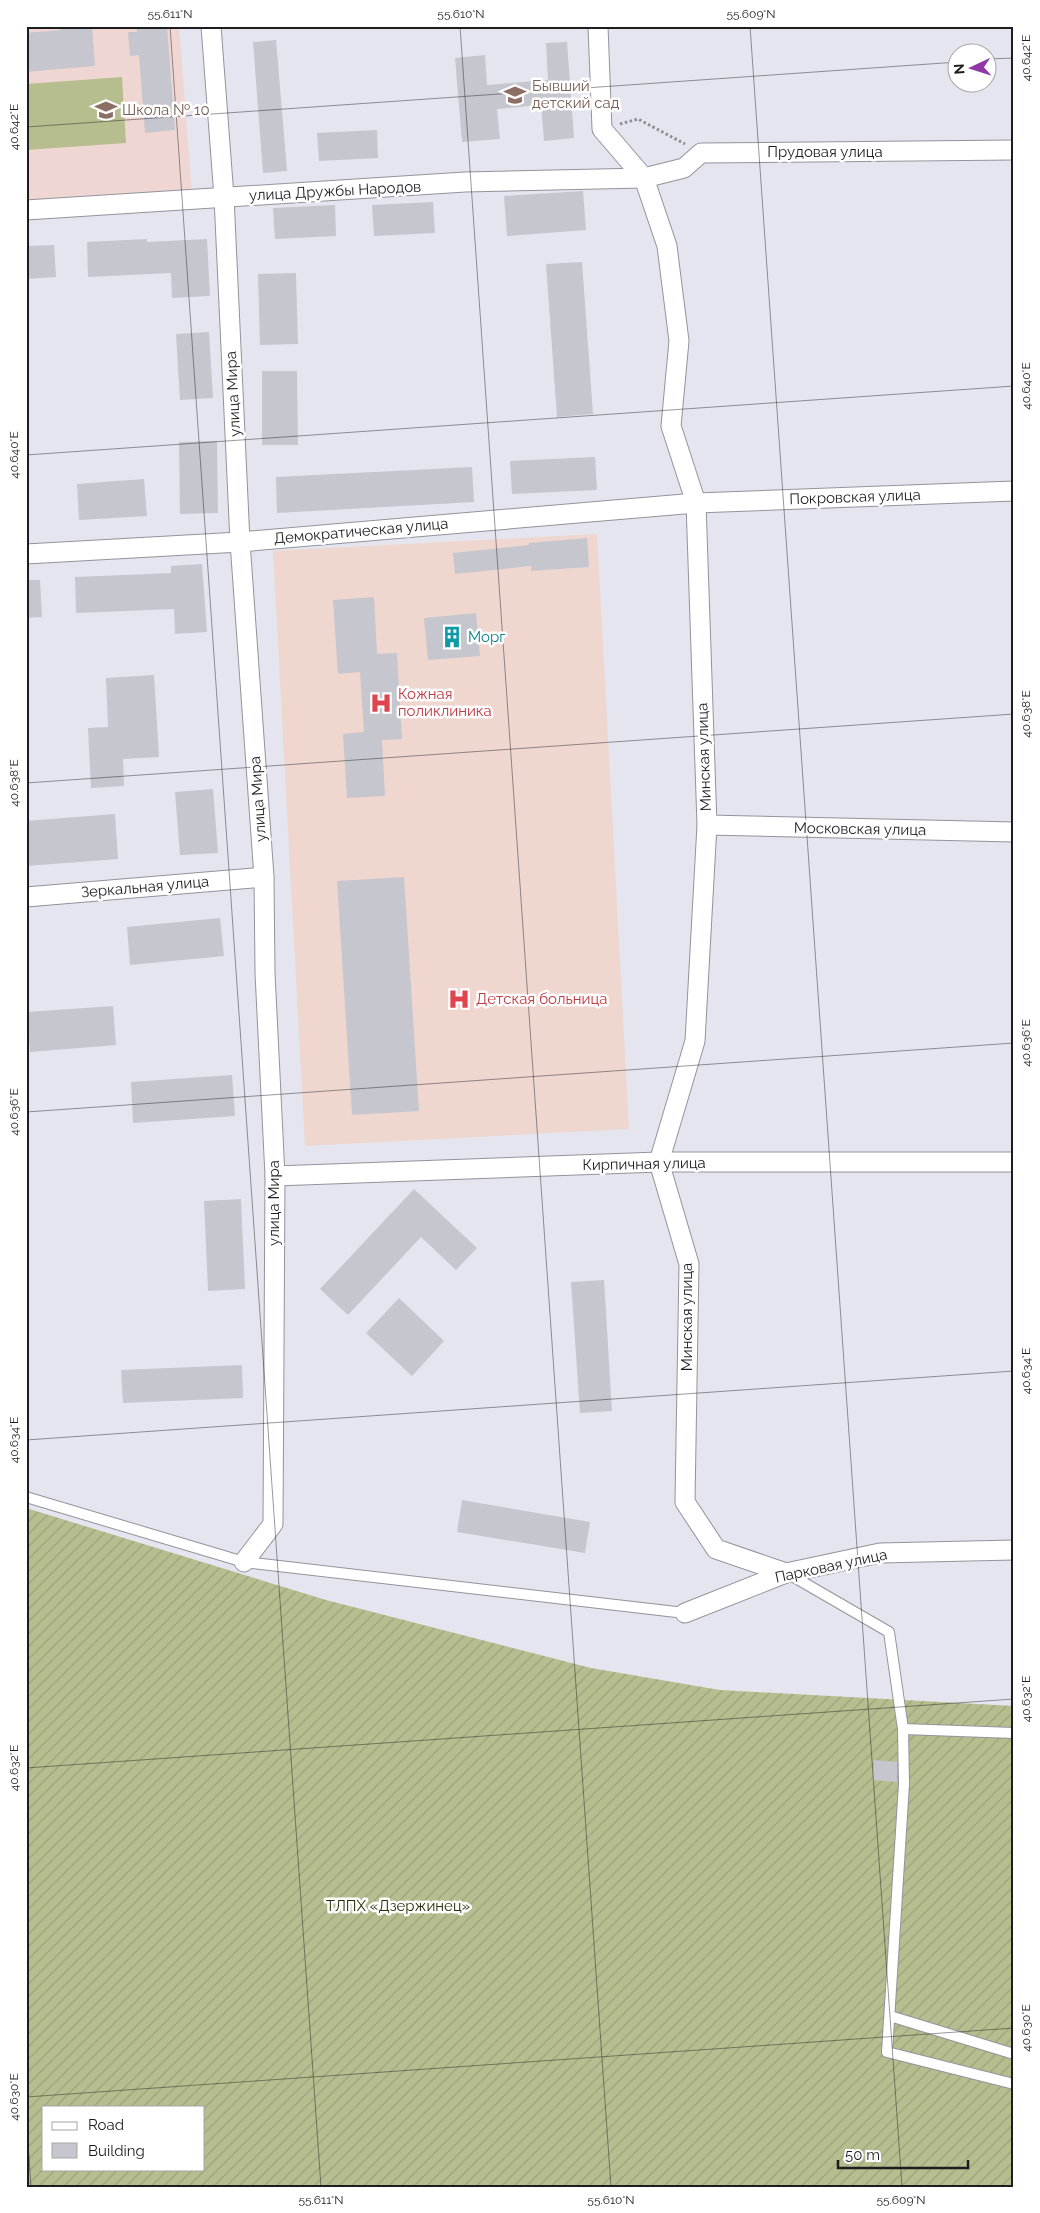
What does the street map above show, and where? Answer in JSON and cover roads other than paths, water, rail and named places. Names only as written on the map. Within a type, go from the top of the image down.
[{"type":"street","name":"улица Мира","points":[[211,26],[224,197],[240,542],[264,877],[265,973],[275,1176],[273,1524],[244,1562]]},
{"type":"street","name":"Минская улица","points":[[598,26],[602,129],[644,178],[667,246],[679,341],[671,426],[696,504],[706,825],[695,1041],[659,1162],[689,1264],[685,1502],[716,1549],[786,1573]]},
{"type":"street","name":"Прудовая улица","points":[[644,178],[684,168],[701,153],[1014,150]]},
{"type":"street","name":"улица Дружбы Народов","points":[[26,210],[465,182],[644,178]]},
{"type":"street","name":"Покровская улица","points":[[696,504],[1014,491]]},
{"type":"street","name":"Демократическая улица","points":[[26,554],[240,542],[696,504]]},
{"type":"street","name":"Московская улица","points":[[706,825],[1014,832]]},
{"type":"street","name":"Зеркальная улица","points":[[26,898],[264,877]]},
{"type":"street","name":"Кирпичная улица","points":[[275,1176],[659,1162],[1014,1162]]},
{"type":"street","name":"Парковая улица","points":[[685,1613],[786,1573],[880,1553],[1014,1550]]},
{"type":"lane","points":[[26,1497],[244,1562],[685,1613]]},
{"type":"lane","points":[[786,1573],[889,1632],[903,1729],[904,1784],[887,2052],[1014,2084]]},
{"type":"lane","points":[[903,1729],[1014,1733]]},
{"type":"lane","points":[[890,2016],[1014,2054]]},
{"type":"place","name":"Бывший детский сад","points":[[515,95]]},
{"type":"place","name":"Школа № 10","points":[[106,110]]},
{"type":"place","name":"Морг","points":[[452,637]]},
{"type":"place","name":"Кожная поликлиника","points":[[381,703]]},
{"type":"place","name":"Детская больница","points":[[459,999]]},
{"type":"park label","name":"ТЛПХ «Дзержинец»","points":[[398,1906]]}]
